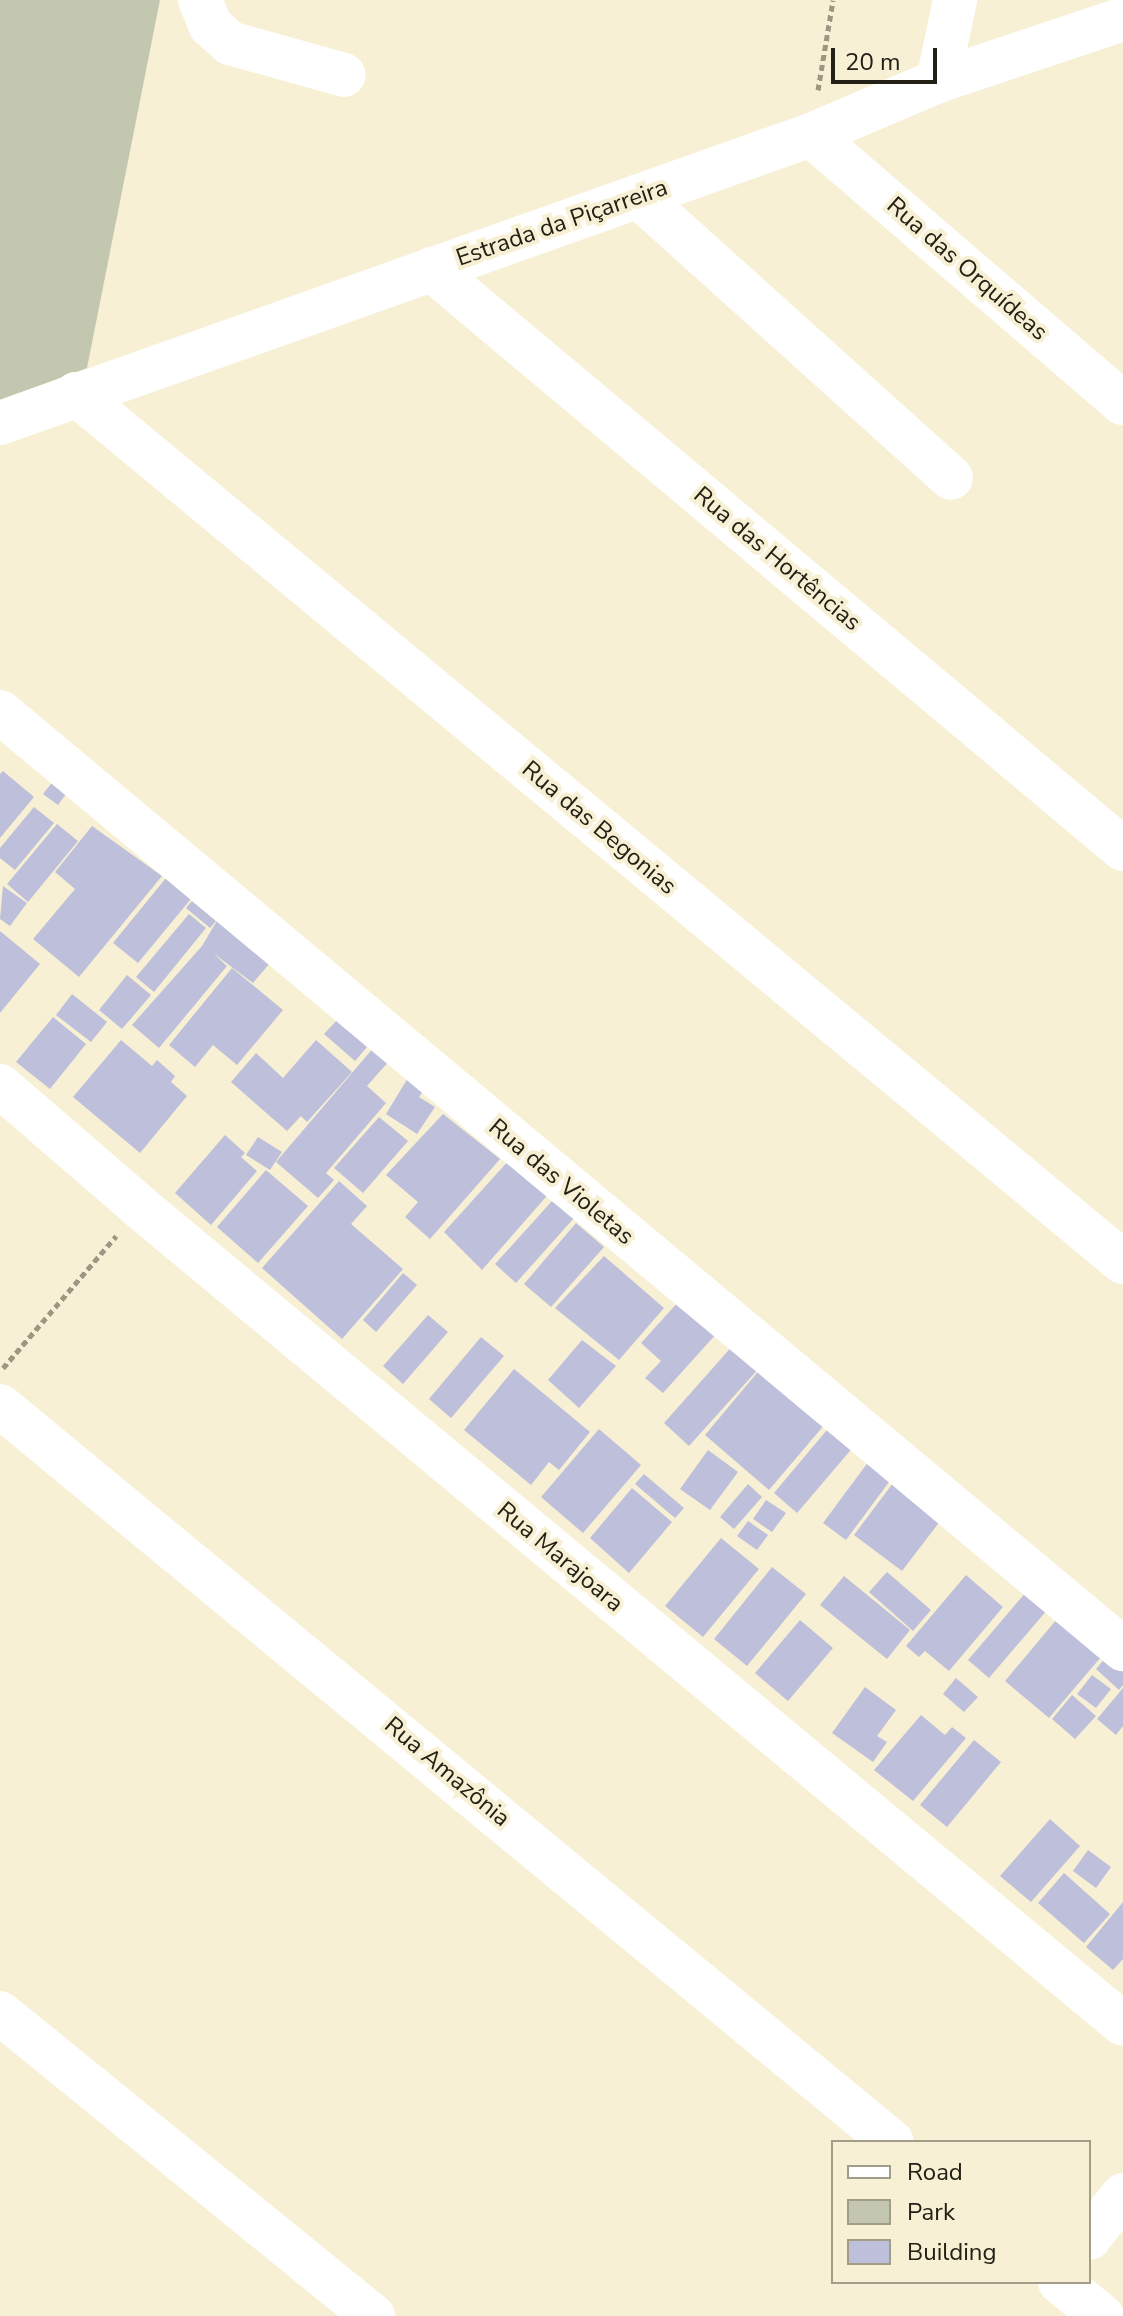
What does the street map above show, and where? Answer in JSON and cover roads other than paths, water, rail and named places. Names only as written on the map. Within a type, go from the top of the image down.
[{"type":"street","points":[[200,0],[210,25],[230,43],[344,75]]},
{"type":"street","points":[[938,81],[955,0]]},
{"type":"street","name":"Estrada da Piçarreira","points":[[0,423],[811,135],[938,81],[1123,19]]},
{"type":"street","name":"Rua das Orquídeas","points":[[811,135],[1123,403]]},
{"type":"street","points":[[638,196],[951,478]]},
{"type":"street","name":"Rua das Hortências","points":[[431,269],[1123,849]]},
{"type":"street","name":"Rua das Begonias","points":[[76,394],[1123,1262]]},
{"type":"street","name":"Rua das Violetas","points":[[0,712],[1123,1649]]},
{"type":"street","name":"Rua Marajoara","points":[[0,1086],[140,1207],[1123,2024]]},
{"type":"street","name":"Rua Amazônia","points":[[0,1406],[890,2140]]},
{"type":"street","points":[[0,2013],[373,2316]]},
{"type":"street","points":[[1091,2235],[1123,2195]]},
{"type":"street","points":[[1062,2284],[1102,2316]]}]
